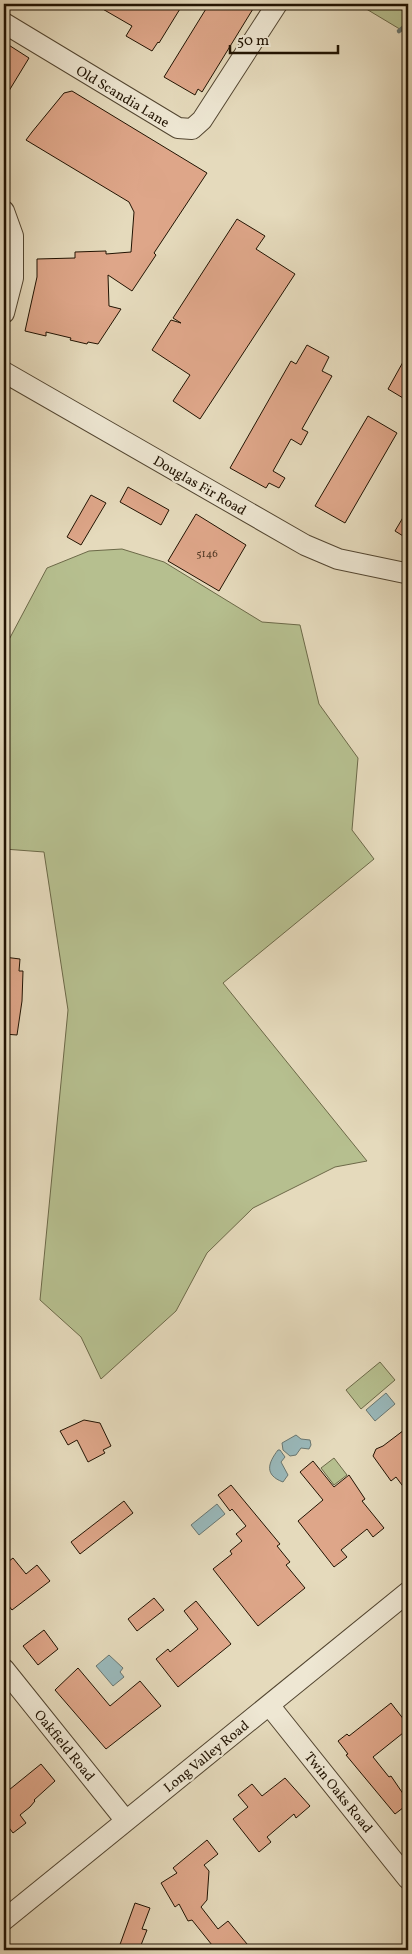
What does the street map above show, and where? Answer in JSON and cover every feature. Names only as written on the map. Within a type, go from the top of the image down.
[{"type":"street","name":"Old Scandia Lane","points":[[4,23],[178,128],[192,129],[202,120],[277,4]]},
{"type":"street","points":[[4,211],[13,236],[13,278],[4,313]]},
{"type":"street","name":"Douglas Fir Road","points":[[4,372],[305,546],[338,559],[405,573]]},
{"type":"street","name":"Long Valley Road","points":[[4,1920],[408,1592]]},
{"type":"street","name":"Oakfield Road","points":[[4,1669],[126,1821]]},
{"type":"street","name":"Twin Oaks Road","points":[[269,1705],[408,1879]]},
{"type":"green space","points":[[358,4],[408,4],[408,34]]},
{"type":"green space","points":[[122,549],[164,562],[262,622],[300,625],[319,704],[358,758],[352,830],[374,859],[223,983],[367,1161],[335,1167],[253,1208],[207,1253],[176,1311],[101,1379],[81,1337],[40,1300],[68,1010],[44,852],[4,849],[4,649],[47,568],[89,551]]},
{"type":"green space","points":[[380,1362],[395,1380],[361,1409],[346,1390]]},
{"type":"green space","points":[[334,1458],[347,1475],[334,1485],[321,1468]]},
{"type":"water","points":[[386,1393],[395,1404],[375,1421],[366,1410]]},
{"type":"water","points":[[296,1435],[301,1439],[310,1440],[311,1445],[309,1449],[301,1448],[296,1455],[290,1456],[283,1450],[282,1443]]},
{"type":"water","points":[[278,1450],[285,1457],[281,1462],[288,1475],[283,1482],[270,1472],[270,1464]]},
{"type":"water","points":[[217,1504],[225,1514],[199,1535],[191,1525]]},
{"type":"water","points":[[109,1655],[123,1668],[120,1672],[124,1677],[113,1686],[96,1666]]},
{"type":"building","points":[[94,4],[183,4],[152,51],[126,36],[132,26]]},
{"type":"building","points":[[209,4],[256,4],[202,92],[198,89],[195,95],[164,77]]},
{"type":"building","points":[[4,42],[29,58],[4,99]]},
{"type":"building","points":[[72,91],[207,173],[154,253],[156,255],[132,291],[108,275],[109,306],[121,309],[98,344],[88,342],[87,344],[46,332],[46,336],[25,331],[37,277],[37,259],[75,258],[75,252],[106,251],[106,254],[131,252],[134,212],[129,202],[26,140],[64,93]]},
{"type":"building","points":[[237,219],[265,236],[256,249],[295,274],[200,419],[173,401],[190,375],[152,350],[171,320],[181,323],[173,318]]},
{"type":"building","points":[[307,345],[329,357],[322,371],[332,376],[302,429],[308,432],[301,445],[291,439],[273,471],[285,478],[279,488],[269,483],[266,488],[230,468],[291,361],[296,364]]},
{"type":"building","points":[[408,353],[408,401],[388,389]]},
{"type":"building","points":[[368,416],[397,433],[345,523],[315,506]]},
{"type":"building","points":[[128,487],[169,510],[161,525],[120,502]]},
{"type":"building","points":[[91,495],[106,503],[81,545],[67,537]]},
{"type":"building","points":[[408,509],[408,539],[395,531]]},
{"type":"building","points":[[196,514],[246,545],[219,591],[168,561]]},
{"type":"building","points":[[4,957],[20,959],[19,971],[23,971],[22,1001],[17,1035],[4,1034]]},
{"type":"building","points":[[84,1420],[100,1423],[111,1446],[103,1450],[105,1453],[88,1462],[77,1440],[68,1445],[60,1431]]},
{"type":"building","points":[[408,1427],[408,1493],[396,1477],[391,1481],[373,1456],[376,1449]]},
{"type":"building","points":[[313,1461],[334,1487],[349,1475],[365,1499],[362,1501],[384,1528],[373,1537],[367,1529],[341,1550],[347,1557],[334,1567],[298,1521],[323,1500],[300,1472]]},
{"type":"building","points":[[231,1485],[280,1544],[277,1546],[290,1562],[286,1565],[305,1588],[258,1626],[213,1569],[232,1554],[230,1551],[242,1541],[236,1534],[246,1526],[232,1509],[230,1511],[218,1495]]},
{"type":"building","points":[[124,1501],[133,1513],[80,1554],[71,1542]]},
{"type":"building","points":[[13,1558],[26,1574],[37,1565],[50,1581],[12,1610],[4,1600],[4,1565]]},
{"type":"building","points":[[154,1598],[164,1610],[137,1631],[128,1619]]},
{"type":"building","points":[[196,1601],[231,1644],[178,1687],[156,1659],[168,1649],[170,1652],[198,1629],[184,1611]]},
{"type":"building","points":[[44,1630],[58,1649],[38,1665],[23,1646]]},
{"type":"building","points":[[78,1668],[110,1706],[140,1681],[161,1706],[106,1749],[55,1690]]},
{"type":"building","points":[[391,1703],[408,1725],[408,1729],[373,1757],[389,1777],[391,1776],[408,1801],[408,1804],[395,1814],[346,1755],[348,1754],[338,1741],[347,1734],[349,1736]]},
{"type":"building","points":[[41,1764],[55,1781],[20,1815],[26,1823],[13,1833],[4,1821],[4,1794]]},
{"type":"building","points":[[285,1778],[310,1806],[296,1818],[294,1814],[267,1837],[271,1842],[259,1852],[233,1819],[248,1807],[238,1795],[252,1784],[262,1796]]},
{"type":"building","points":[[207,1840],[218,1854],[204,1865],[209,1871],[207,1900],[201,1907],[218,1929],[228,1921],[252,1950],[216,1950],[192,1920],[188,1921],[179,1904],[175,1907],[161,1883],[177,1873],[173,1868]]},
{"type":"building","points":[[135,1903],[150,1908],[142,1929],[147,1930],[139,1950],[118,1950]]},
{"type":"waterway","points":[[399,31],[408,24]]}]
